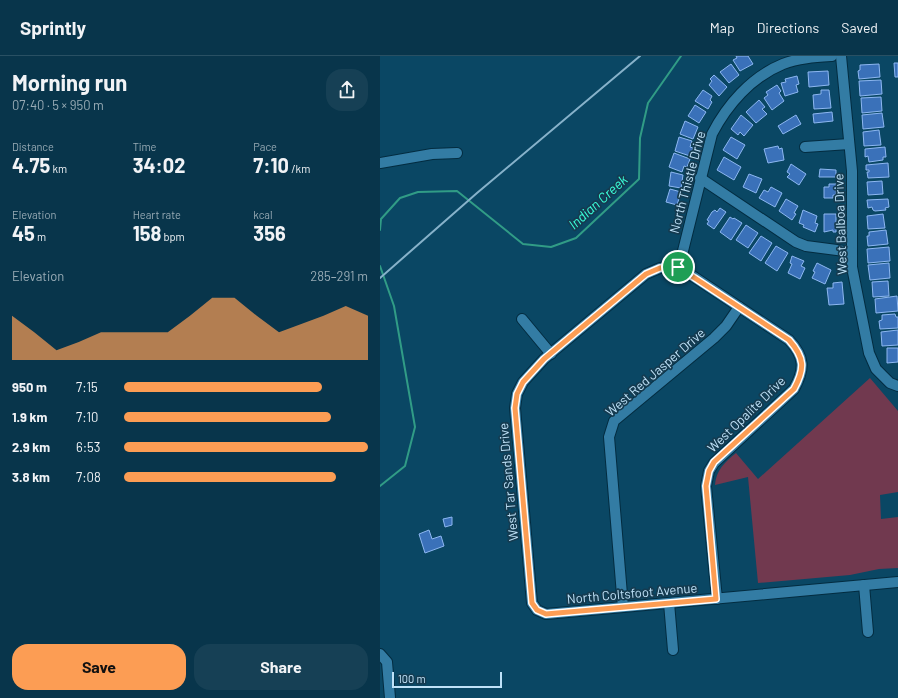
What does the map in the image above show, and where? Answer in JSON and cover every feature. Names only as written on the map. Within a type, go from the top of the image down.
[{"type":"street","name":"North Thistle Drive","points":[[678,267],[712,134],[720,118],[750,85],[766,72],[784,64],[803,59],[832,56]]},
{"type":"street","name":"West Balboa Drive","points":[[841,56],[852,171],[852,267],[869,353],[876,369],[894,384]]},
{"type":"street","points":[[805,147],[849,144]]},
{"type":"street","points":[[380,163],[432,154],[457,153]]},
{"type":"street","points":[[700,178],[796,242],[806,246],[852,252]]},
{"type":"street","points":[[678,267],[689,272],[739,307]]},
{"type":"street","name":"West Tar Sands Drive","points":[[537,610],[532,603],[515,408],[517,394],[523,382],[551,354],[646,274],[660,268],[678,267]]},
{"type":"street","name":"West Opalite Drive","points":[[716,599],[706,486],[709,471],[719,457],[794,389],[800,378],[803,367],[798,350],[789,340],[739,307]]},
{"type":"street","name":"West Red Jasper Drive","points":[[623,607],[609,437],[611,428],[614,421],[714,338],[726,326],[739,307]]},
{"type":"street","points":[[522,319],[551,354]]},
{"type":"street","name":"North Coltsfoot Avenue","points":[[537,610],[546,614],[898,582]]},
{"type":"street","points":[[864,585],[868,632]]},
{"type":"street","points":[[669,603],[673,650]]},
{"type":"street","points":[[380,654],[387,662],[390,698]]},
{"type":"shaded area","points":[[870,378],[898,411],[898,492],[880,495],[881,519],[898,517],[898,568],[879,569],[850,575],[758,583],[748,477],[715,485],[719,471],[736,453],[758,479]]},
{"type":"building","points":[[736,56],[748,56],[753,64],[740,71],[733,60],[737,58]]},
{"type":"building","points":[[894,63],[898,63],[898,77],[895,77]]},
{"type":"building","points":[[731,64],[739,75],[729,83],[720,72]]},
{"type":"building","points":[[879,64],[880,77],[859,79],[858,71],[860,70],[860,65]]},
{"type":"building","points":[[828,71],[829,85],[809,87],[808,72]]},
{"type":"building","points":[[714,75],[727,87],[719,96],[709,85],[712,81],[710,79]]},
{"type":"building","points":[[797,76],[799,84],[796,85],[798,92],[785,96],[781,83],[786,82],[785,79]]},
{"type":"building","points":[[881,80],[882,94],[860,96],[859,81]]},
{"type":"building","points":[[777,85],[781,91],[779,93],[784,101],[772,110],[764,98],[768,95],[766,92]]},
{"type":"building","points":[[703,90],[712,96],[710,100],[712,102],[708,109],[695,101]]},
{"type":"building","points":[[821,90],[829,90],[831,108],[814,109],[813,95],[821,94]]},
{"type":"building","points":[[881,97],[882,111],[862,113],[861,98]]},
{"type":"building","points":[[759,100],[765,107],[762,109],[767,114],[756,123],[746,112]]},
{"type":"building","points":[[695,105],[706,112],[699,123],[688,116]]},
{"type":"building","points":[[832,112],[833,121],[814,123],[813,114]]},
{"type":"building","points":[[882,113],[884,127],[863,129],[862,115]]},
{"type":"building","points":[[741,115],[753,125],[744,136],[740,132],[738,135],[731,129]]},
{"type":"building","points":[[796,115],[801,124],[783,134],[778,126]]},
{"type":"building","points":[[685,121],[698,127],[693,139],[680,134]]},
{"type":"building","points":[[879,130],[881,145],[864,146],[863,132]]},
{"type":"building","points":[[679,137],[692,141],[690,147],[693,148],[690,156],[675,151]]},
{"type":"building","points":[[731,137],[745,145],[737,159],[723,150]]},
{"type":"building","points":[[778,146],[779,149],[782,148],[784,160],[768,163],[764,149]]},
{"type":"building","points":[[885,147],[886,157],[883,157],[883,160],[869,162],[868,156],[865,157],[865,149]]},
{"type":"building","points":[[674,153],[690,159],[687,167],[684,166],[682,172],[669,167]]},
{"type":"building","points":[[724,157],[741,167],[734,180],[717,170]]},
{"type":"building","points":[[888,163],[889,177],[868,178],[867,172],[869,172],[869,170],[866,170],[866,165]]},
{"type":"building","points":[[791,164],[806,174],[799,185],[787,177],[790,174],[787,172]]},
{"type":"building","points":[[820,169],[836,170],[836,177],[819,177]]},
{"type":"building","points":[[671,172],[683,175],[681,188],[669,186]]},
{"type":"building","points":[[749,174],[762,179],[756,193],[743,187]]},
{"type":"building","points":[[882,181],[883,194],[868,195],[867,182]]},
{"type":"building","points":[[829,184],[836,184],[836,195],[833,195],[833,198],[824,198],[824,187],[829,187]]},
{"type":"building","points":[[771,187],[782,193],[775,207],[759,198],[764,190],[768,192]]},
{"type":"building","points":[[670,189],[681,192],[677,205],[666,202]]},
{"type":"building","points":[[786,199],[798,206],[794,213],[796,214],[792,220],[779,211]]},
{"type":"building","points":[[888,199],[889,207],[885,208],[886,210],[875,211],[872,207],[868,208],[867,200]]},
{"type":"building","points":[[720,208],[726,212],[714,229],[707,224],[709,221],[707,220],[712,212],[715,210],[717,212]]},
{"type":"building","points":[[803,210],[817,216],[815,223],[818,224],[815,232],[803,227],[804,225],[799,223]]},
{"type":"building","points":[[824,214],[836,214],[836,232],[833,232],[833,230],[824,232]]},
{"type":"building","points":[[883,214],[885,228],[868,229],[867,216]]},
{"type":"building","points":[[730,217],[742,223],[731,240],[720,232]]},
{"type":"building","points":[[746,225],[758,233],[748,248],[736,240]]},
{"type":"building","points":[[886,230],[888,244],[868,246],[867,236],[869,236],[869,232]]},
{"type":"building","points":[[761,236],[772,243],[761,261],[749,253]]},
{"type":"building","points":[[776,246],[788,253],[777,271],[765,263]]},
{"type":"building","points":[[889,247],[890,261],[868,263],[867,249]]},
{"type":"building","points":[[792,256],[804,261],[801,266],[805,268],[800,279],[788,273],[792,264],[790,263]]},
{"type":"building","points":[[817,263],[831,270],[825,284],[812,278],[815,272],[813,271]]},
{"type":"building","points":[[889,263],[890,278],[870,280],[868,265]]},
{"type":"building","points":[[888,281],[889,296],[873,297],[872,282]]},
{"type":"building","points":[[842,282],[844,304],[829,305],[827,288],[833,288],[833,283]]},
{"type":"building","points":[[897,296],[898,311],[876,313],[875,299]]},
{"type":"building","points":[[895,314],[896,317],[898,317],[898,328],[880,329],[879,321],[882,320],[882,315]]},
{"type":"building","points":[[898,330],[898,345],[882,346],[881,332]]},
{"type":"building","points":[[887,348],[898,348],[898,362],[887,363]]},
{"type":"building","points":[[452,517],[452,525],[445,527],[443,519]]},
{"type":"building","points":[[429,530],[432,539],[441,536],[444,546],[425,553],[419,534]]},
{"type":"waterway","name":"Indian Creek","points":[[380,230],[381,219],[400,198],[418,192],[457,191],[523,244],[551,247],[576,238],[639,179],[640,138],[648,103],[681,56]]},
{"type":"waterway","name":"Indian Creek","points":[[380,266],[394,306],[415,427],[405,466],[380,486]]},
{"type":"railway","points":[[380,278],[477,193],[640,56]]},
{"type":"route","points":[[678,267],[689,272],[789,340],[798,350],[803,367],[800,378],[794,389],[719,457],[710,468],[706,486],[716,599],[546,614],[537,610],[532,603],[515,408],[517,394],[523,382],[544,359],[646,274],[660,268],[678,267]]}]
